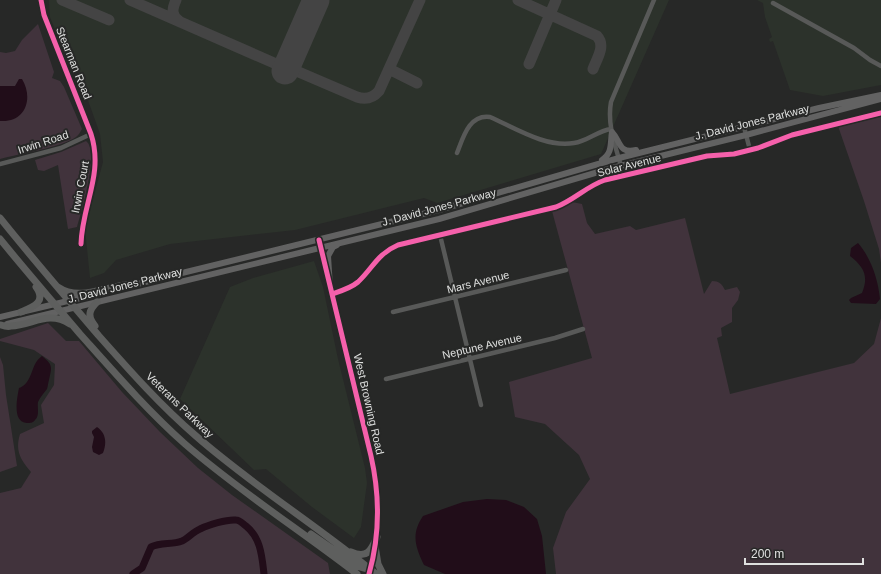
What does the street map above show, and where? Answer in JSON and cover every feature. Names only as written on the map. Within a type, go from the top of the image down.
[{"type":"highway","name":"Veterans Parkway","points":[[0,218],[74,308],[164,406],[215,453],[348,551],[369,571],[376,574]]},
{"type":"highway","points":[[0,225],[18,246],[26,251]]},
{"type":"highway","points":[[1,240],[54,304],[124,383],[165,425],[206,462],[357,574]]},
{"type":"highway","points":[[1,240],[7,252],[39,292],[40,298],[37,305],[21,312]]},
{"type":"highway","points":[[52,282],[64,290],[76,294],[83,294],[124,284],[136,284]]},
{"type":"highway","points":[[97,302],[90,310],[90,318],[125,360],[128,368]]},
{"type":"highway","points":[[0,325],[11,326],[49,318],[61,320],[76,328]]},
{"type":"highway","points":[[286,522],[308,533],[357,566],[369,571]]},
{"type":"highway","points":[[348,551],[358,554],[366,554],[371,550],[377,537]]},
{"type":"highway","points":[[318,545],[322,551],[350,574]]},
{"type":"highway","points":[[376,546],[378,564],[383,574]]},
{"type":"main road","name":"J. David Jones Parkway","points":[[0,317],[439,210],[619,158],[819,108],[881,95]]},
{"type":"main road","name":"J. David Jones Parkway","points":[[0,325],[446,217],[621,166],[881,99]]},
{"type":"main road","points":[[612,131],[620,146],[628,151],[668,142],[682,142]]},
{"type":"main road","points":[[596,164],[609,154],[612,131]]},
{"type":"main road","points":[[331,290],[328,256],[333,247],[340,243]]},
{"type":"street","name":"Stearman Road","points":[[41,0],[44,15],[91,134]]},
{"type":"street","points":[[621,166],[609,112],[612,98],[654,0]]},
{"type":"street","points":[[778,0],[775,4],[854,48],[881,66]]},
{"type":"street","name":"Solar Avenue","points":[[331,290],[340,292],[356,283],[378,258],[390,249],[398,246],[556,207],[605,180],[707,156],[734,154],[768,145],[792,135],[881,113]]},
{"type":"street","points":[[457,153],[470,124],[476,119],[484,117],[490,117],[537,138],[556,144],[576,143],[602,130],[612,131]]},
{"type":"street","points":[[744,127],[750,150]]},
{"type":"street","name":"Irwin Road","points":[[0,164],[61,148],[91,134]]},
{"type":"street","name":"Irwin Court","points":[[81,244],[83,226],[95,171],[96,155],[91,134]]},
{"type":"street","points":[[440,235],[481,405]]},
{"type":"street","name":"West Browning Road","points":[[319,240],[375,477],[378,504],[377,537],[369,571]]},
{"type":"street","name":"Mars Avenue","points":[[394,312],[566,270]]},
{"type":"street","name":"Neptune Avenue","points":[[386,379],[555,338],[583,329]]},
{"type":"shaded area","points":[[49,0],[669,0],[601,154],[437,203],[424,198],[295,230],[170,244],[116,260],[104,273],[90,278],[85,229],[103,162],[100,134],[79,75],[59,39],[50,17]]},
{"type":"shaded area","points":[[757,0],[881,0],[881,85],[823,96],[790,90],[773,41],[770,42],[769,39],[772,37],[765,17],[763,3]]},
{"type":"shaded area","points":[[38,24],[54,72],[52,78],[60,81],[64,87],[82,129],[76,137],[70,141],[40,150],[0,159],[0,52],[6,53],[15,51],[22,40]]},
{"type":"shaded area","points":[[19,79],[22,79],[26,87],[27,102],[25,108],[16,118],[9,121],[0,121],[0,86],[15,86]]},
{"type":"shaded area","points":[[881,116],[881,263],[879,249],[864,201],[838,126]]},
{"type":"shaded area","points":[[86,141],[90,147],[91,157],[88,182],[77,227],[68,229],[58,165],[44,171],[38,170],[35,160],[61,152]]},
{"type":"shaded area","points":[[572,202],[582,204],[587,223],[595,234],[630,226],[636,230],[685,218],[704,294],[712,281],[720,283],[725,290],[737,287],[740,292],[738,300],[732,308],[732,322],[721,328],[722,336],[717,338],[730,394],[854,363],[874,344],[881,318],[881,574],[556,574],[553,548],[566,512],[590,479],[579,455],[545,424],[515,417],[509,382],[592,358],[552,211]]},
{"type":"shaded area","points":[[858,243],[867,255],[876,276],[880,299],[876,304],[851,303],[849,300],[862,293],[865,282],[862,268],[850,256],[851,248]]},
{"type":"shaded area","points":[[314,261],[323,287],[338,359],[365,468],[367,483],[361,527],[354,538],[312,507],[266,469],[254,470],[180,399],[230,287],[253,278]]},
{"type":"shaded area","points":[[48,323],[66,341],[79,341],[122,392],[160,432],[198,468],[232,495],[328,563],[330,574],[0,574],[0,493],[21,488],[31,472],[21,459],[18,450],[20,434],[44,423],[41,405],[54,385],[55,364],[34,350],[0,341],[0,339]]},
{"type":"shaded area","points":[[42,356],[51,366],[47,389],[38,402],[37,418],[31,423],[22,422],[17,415],[17,398],[19,388],[26,383],[35,364]]},
{"type":"shaded area","points":[[0,357],[3,365],[17,466],[0,472]]},
{"type":"shaded area","points":[[97,427],[100,429],[105,438],[103,453],[99,455],[93,452],[92,447],[94,437],[92,431]]},
{"type":"shaded area","points":[[487,499],[506,500],[524,507],[537,519],[542,536],[546,574],[445,574],[424,565],[418,552],[416,540],[419,522],[423,516],[463,502]]},
{"type":"waterway","points":[[133,574],[142,568],[151,547],[182,541],[203,527],[228,520],[237,520],[241,522],[255,536],[260,548],[264,574]]},
{"type":"taxiway","points":[[62,0],[109,20]]},
{"type":"taxiway","points":[[130,0],[274,63],[287,67],[357,97],[363,98],[372,97],[379,91],[420,0]]},
{"type":"taxiway","points":[[176,0],[173,14],[179,21]]},
{"type":"taxiway","points":[[518,0],[597,36],[600,40],[601,48],[593,69]]},
{"type":"taxiway","points":[[529,64],[556,0]]},
{"type":"taxiway","points":[[389,69],[417,83]]},
{"type":"runway","points":[[285,71],[316,0]]},
{"type":"cycle path","points":[[41,0],[44,15],[91,134],[94,149],[94,176],[82,230],[81,244]]},
{"type":"cycle path","points":[[332,294],[346,289],[358,282],[380,257],[398,245],[556,207],[605,180],[707,156],[734,154],[758,148],[792,135],[881,113]]},
{"type":"cycle path","points":[[319,240],[374,471],[378,515],[373,559],[369,574]]}]
